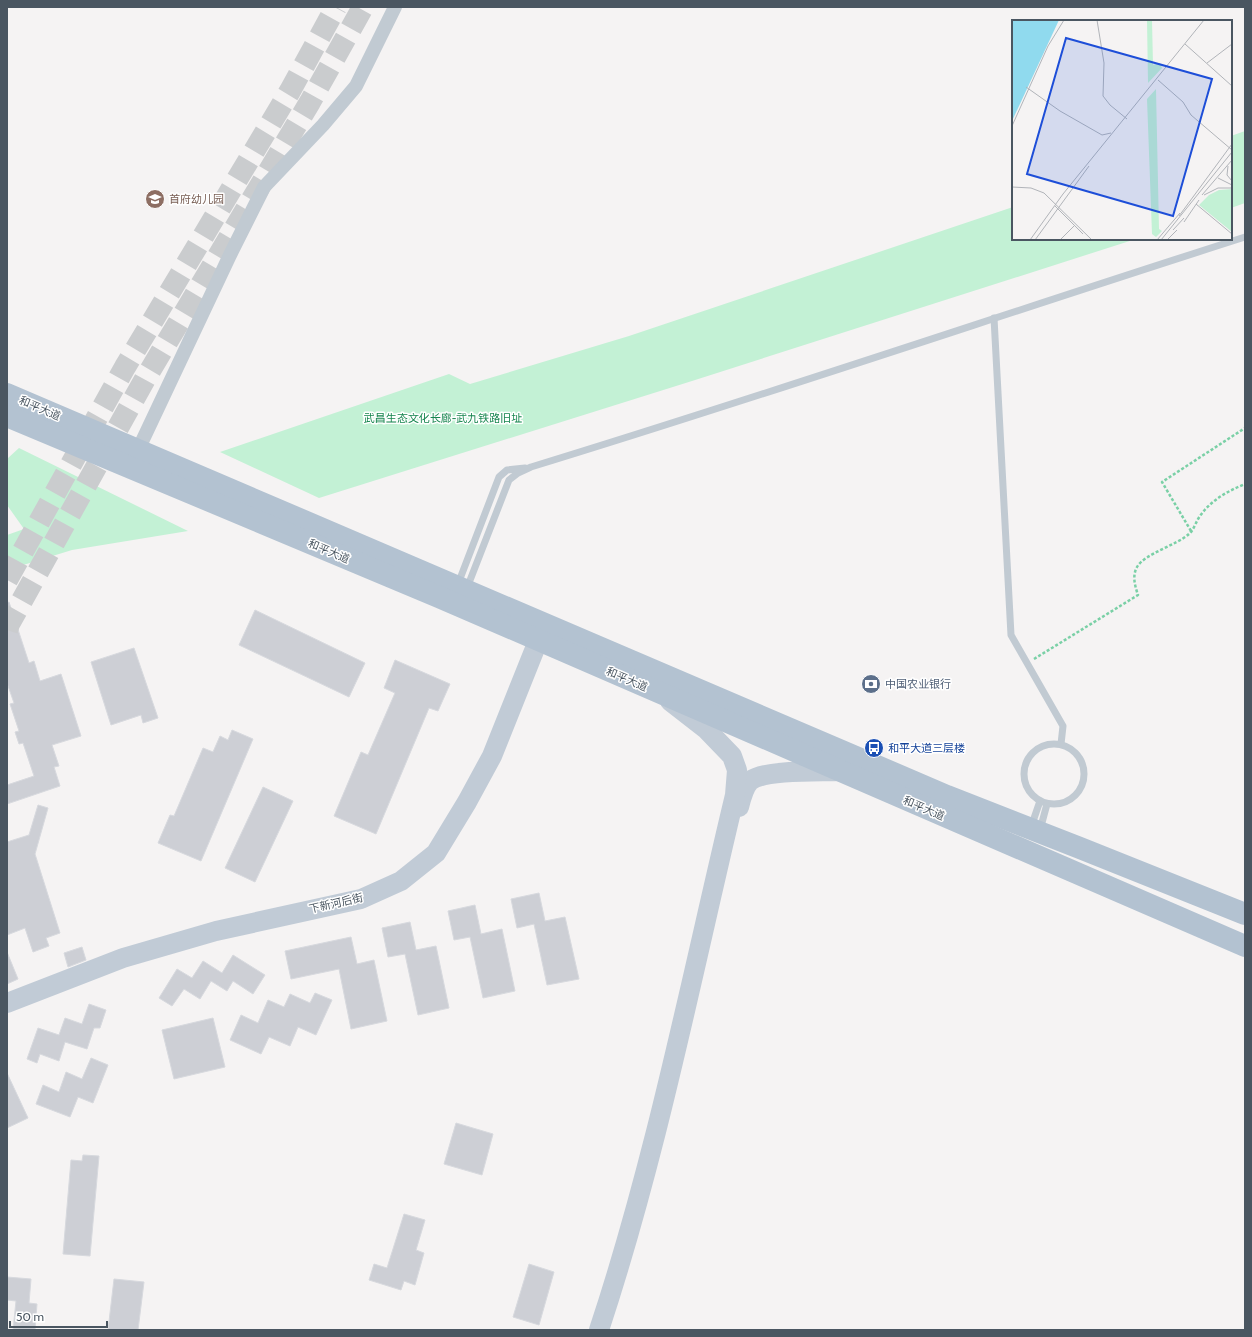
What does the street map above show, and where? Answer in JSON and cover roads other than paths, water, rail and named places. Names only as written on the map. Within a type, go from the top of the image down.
[{"type":"main road","name":"和平大道","points":[[7,394],[461,588],[541,632],[655,691],[1245,946]]},
{"type":"main road","name":"和平大道","points":[[7,416],[947,796],[1245,914]]},
{"type":"street","points":[[138,450],[230,255],[264,187],[323,125],[356,86],[395,7]]},
{"type":"street","name":"下新河后街","points":[[7,1003],[123,958],[216,931],[361,899],[401,881],[436,853],[467,802],[492,756],[541,632]]},
{"type":"street","points":[[599,1330],[636,1209],[663,1104],[735,796],[737,770],[732,756],[706,730],[655,691]]},
{"type":"street","points":[[606,1330],[634,1240],[741,796],[749,782],[760,776],[840,771]]},
{"type":"lane","points":[[461,588],[509,480],[518,473],[531,467],[685,420],[1245,237]]},
{"type":"lane","points":[[994,318],[1012,635],[1063,726],[1061,744]]},
{"type":"lane","points":[[1045,744],[1061,744],[1075,751],[1080,757],[1083,765],[1084,780],[1081,788],[1070,800],[1063,803],[1047,804],[1033,796],[1025,783],[1024,775],[1026,763],[1032,753],[1045,744]]},
{"type":"lane","points":[[1035,830],[1040,801]]},
{"type":"lane","points":[[1035,830],[1047,804]]},
{"type":"tunnel","points":[[7,580],[125,367],[290,91],[336,7]]},
{"type":"tunnel","points":[[7,630],[145,379],[310,102],[363,7]]},
{"type":"place","name":"首府幼儿园","points":[[155,199]]},
{"type":"place","name":"中国农业银行","points":[[871,684]]},
{"type":"place","name":"和平大道三层楼","points":[[874,748]]},
{"type":"park label","name":"武昌生态文化长廊-武九铁路旧址","points":[[443,418]]}]
